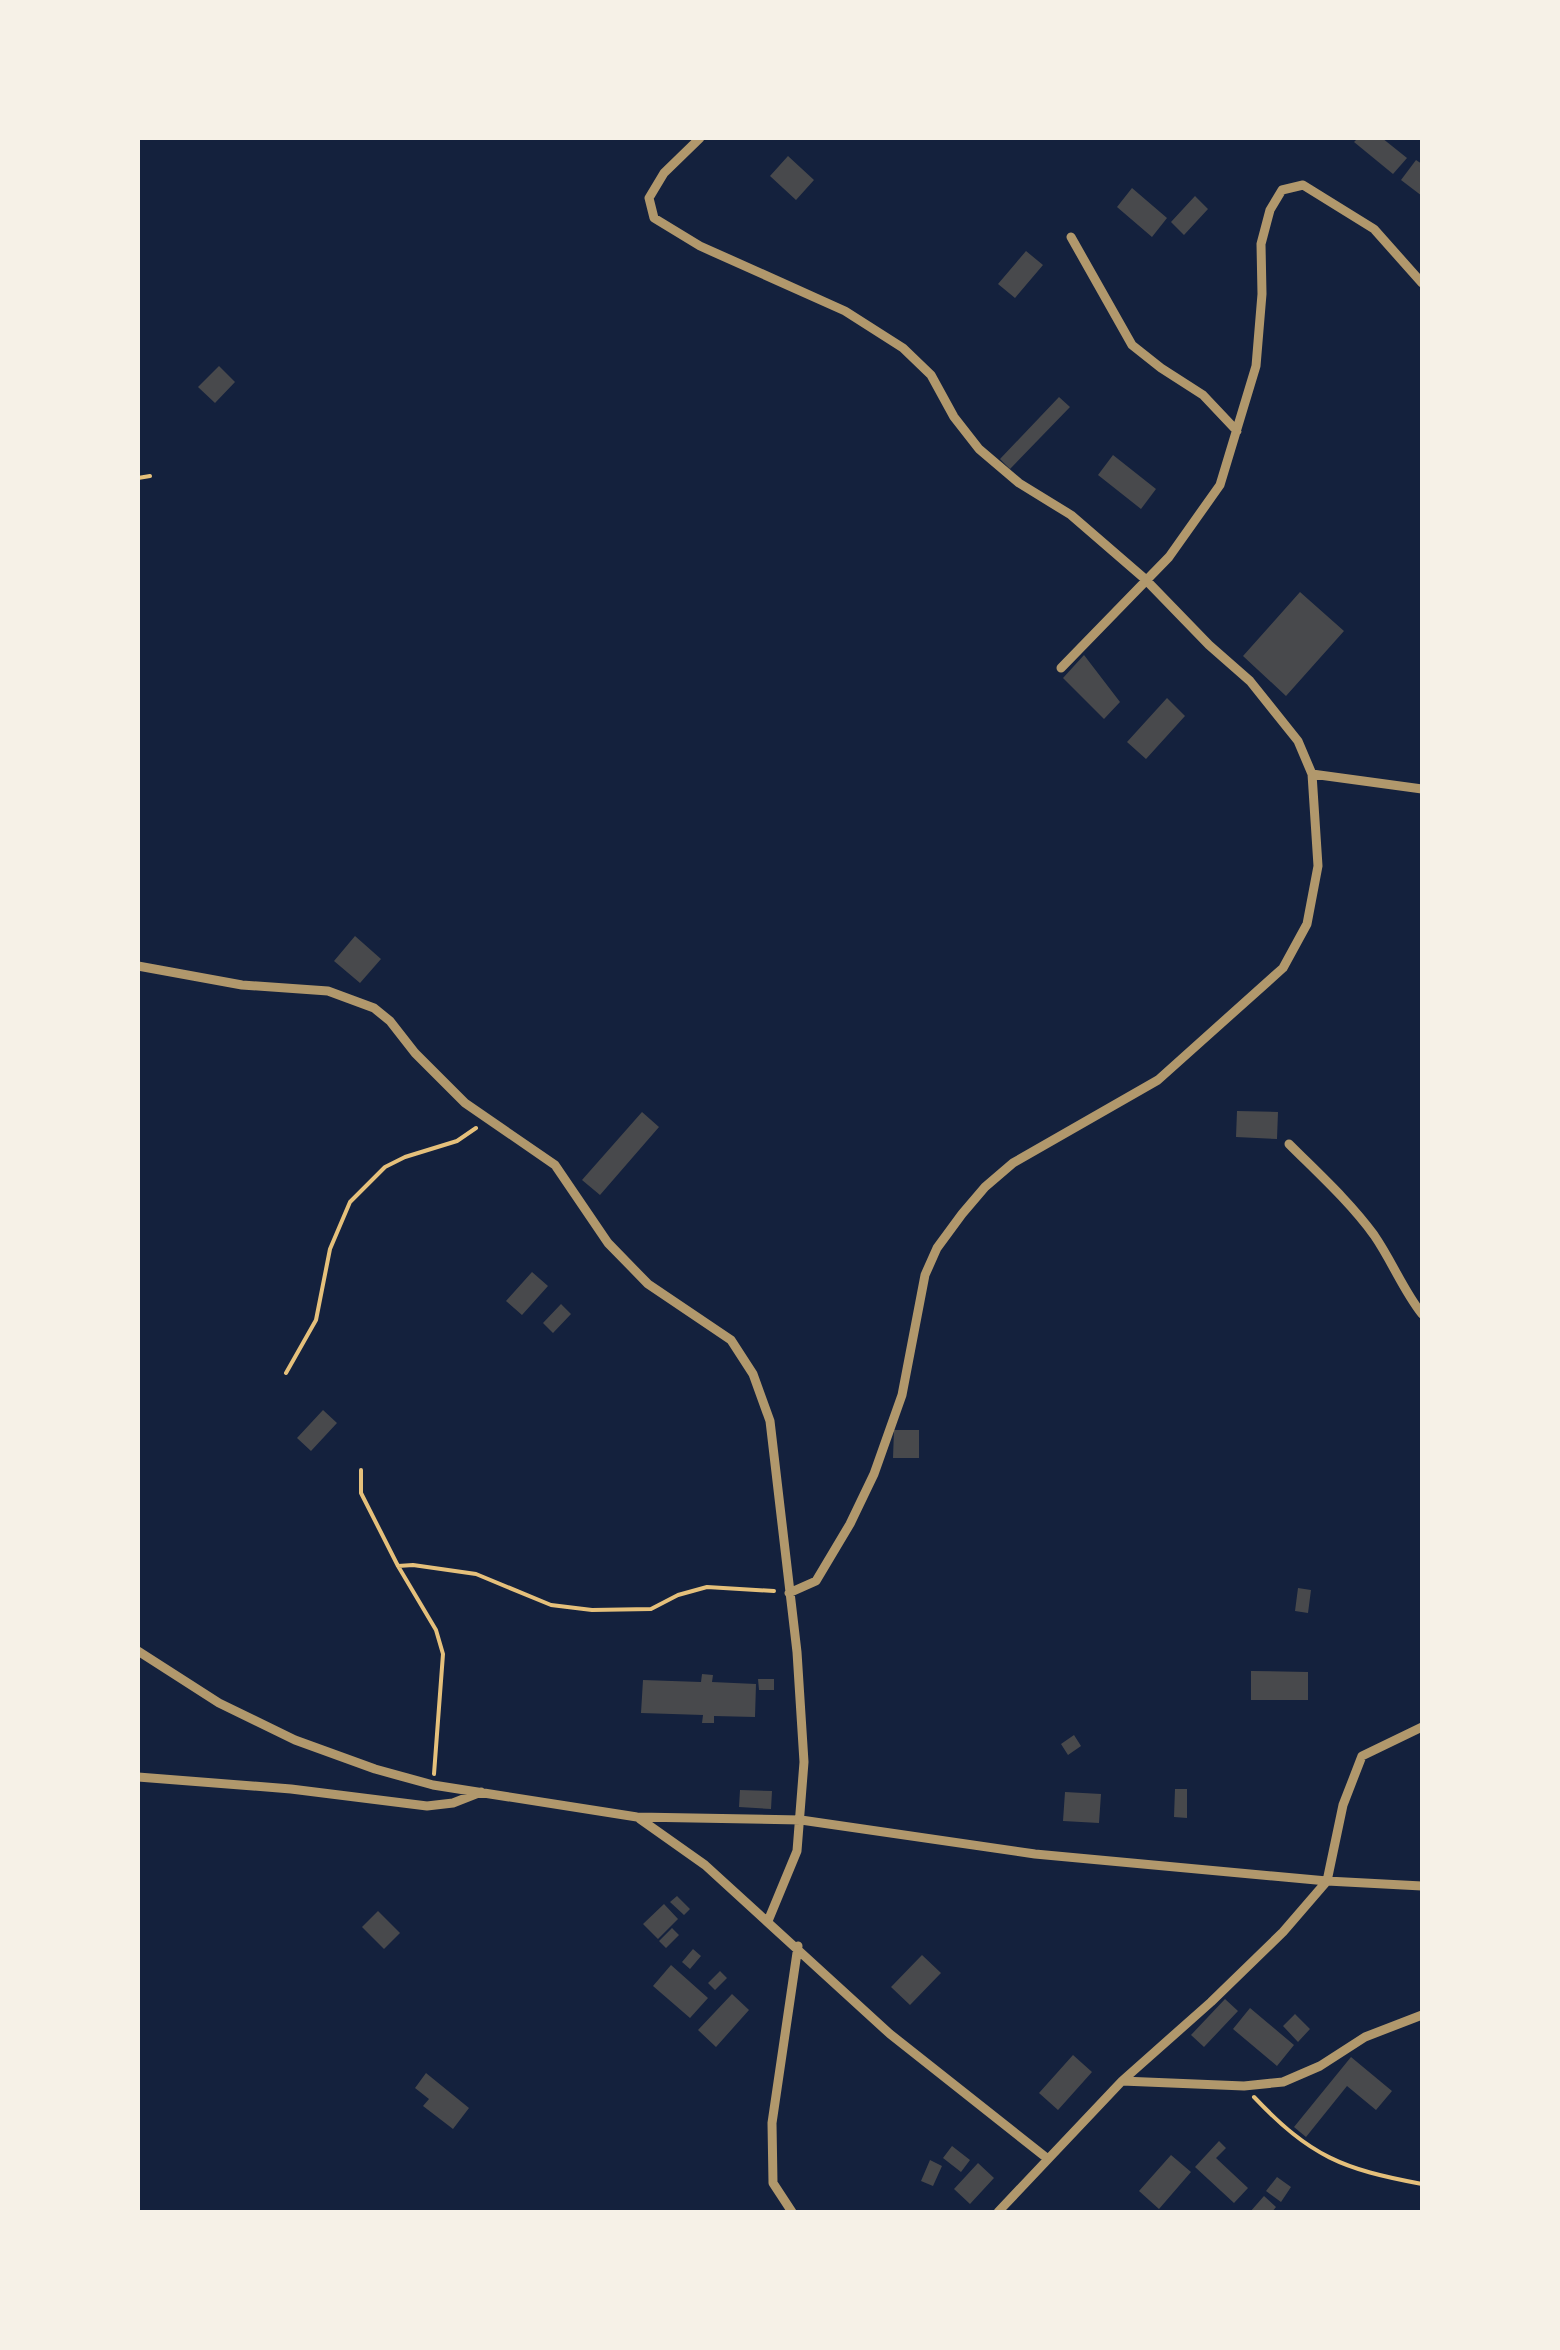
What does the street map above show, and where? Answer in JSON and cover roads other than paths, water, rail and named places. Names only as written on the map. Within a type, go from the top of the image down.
[{"type":"street","points":[[700,138],[664,172],[650,198],[654,218],[700,246],[844,311],[903,348],[931,375],[954,417],[979,449],[1020,483],[1071,516],[1145,579],[1250,681],[1298,741],[1312,774],[1318,866],[1306,924],[1283,968],[1158,1080],[1014,1163],[985,1187],[937,1248],[925,1275],[902,1395],[874,1474],[816,1582],[789,1593]]},
{"type":"street","points":[[1062,668],[1169,557],[1220,485],[1256,366],[1262,294],[1261,244],[1270,210],[1282,190],[1303,185],[1374,228],[1422,284]]},
{"type":"street","points":[[1071,237],[1132,344],[1161,368],[1204,394],[1237,431]]},
{"type":"street","points":[[1312,774],[1422,789]]},
{"type":"street","points":[[138,966],[242,985],[328,991],[357,1000],[390,1020],[444,1085],[556,1165],[608,1243],[648,1284],[731,1340],[753,1374],[770,1420],[797,1652],[804,1762],[801,1820],[797,1851],[768,1921]]},
{"type":"street","points":[[1289,1144],[1372,1232],[1394,1264],[1408,1297],[1422,1314]]},
{"type":"street","points":[[138,1651],[219,1704],[295,1740],[375,1769],[433,1784],[638,1816],[801,1820],[1035,1854],[1422,1886]]},
{"type":"street","points":[[998,2212],[1122,2081],[1283,1932],[1327,1881],[1343,1805],[1362,1756],[1422,1727]]},
{"type":"street","points":[[138,1777],[427,1806],[453,1803],[481,1792]]},
{"type":"street","points":[[638,1816],[705,1865],[890,2034],[1048,2159]]},
{"type":"street","points":[[792,2212],[773,2183],[772,2123],[798,1946]]},
{"type":"street","points":[[1122,2081],[1244,2086],[1283,2082],[1320,2066],[1365,2038],[1422,2015]]}]
